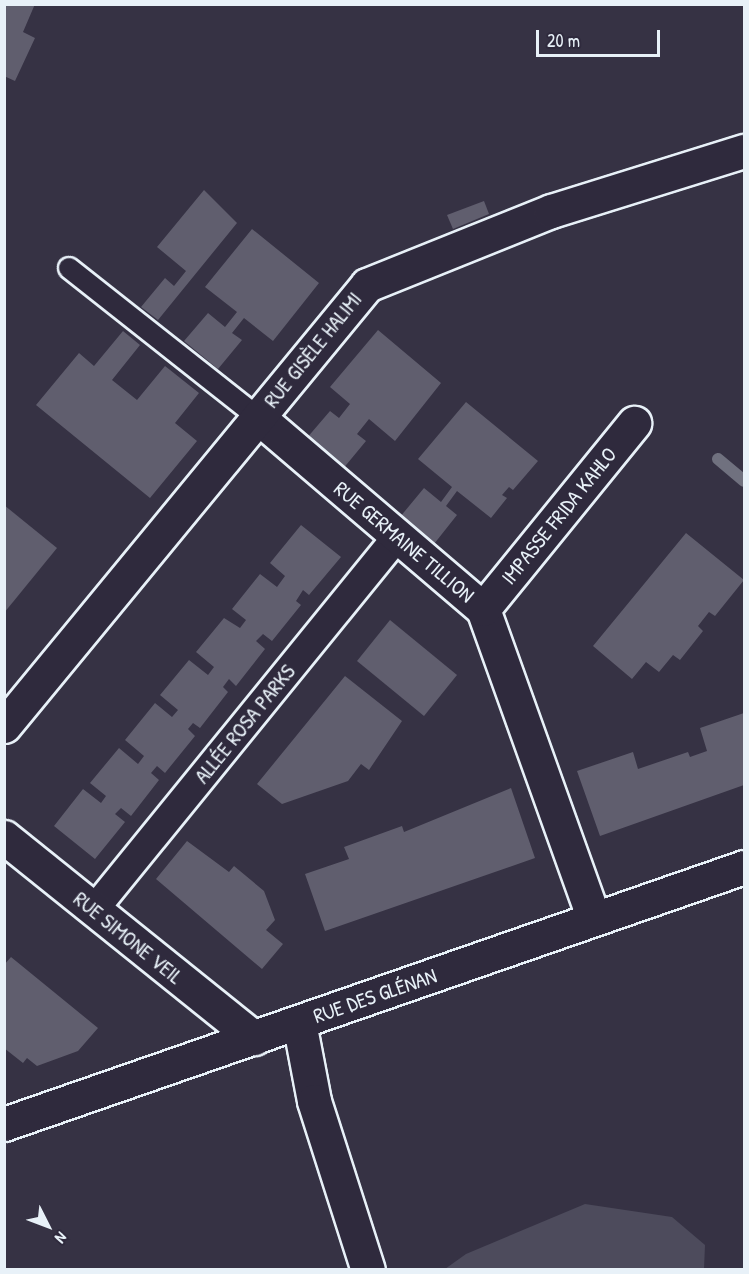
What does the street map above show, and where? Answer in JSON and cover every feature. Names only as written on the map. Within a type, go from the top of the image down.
[{"type":"street","name":"RUE GISÈLE HALIMI","points":[[4,726],[367,285],[551,211],[744,151]]},
{"type":"street","name":"RUE GERMAINE TILLION","points":[[258,417],[483,609],[594,919]]},
{"type":"street","name":"IMPASSE FRIDA KAHLO","points":[[483,609],[634,423]]},
{"type":"street","name":"ALLÉE ROSA PARKS","points":[[93,911],[397,537]]},
{"type":"street","name":"RUE SIMONE VEIL","points":[[4,837],[93,911],[254,1038]]},
{"type":"street","name":"RUE DES GLÉNAN","points":[[4,1124],[744,867]]},
{"type":"street","points":[[299,1022],[314,1101],[368,1269]]},
{"type":"lane","name":"RUE GERMAINE TILLION","points":[[69,268],[258,417]]},
{"type":"shaded area","points":[[585,1204],[672,1217],[705,1245],[704,1269],[445,1269],[466,1254]]},
{"type":"building","points":[[4,4],[35,4],[23,32],[35,38],[15,81],[4,76]]},
{"type":"building","points":[[204,190],[237,223],[158,320],[141,307],[165,278],[174,286],[186,271],[157,247]]},
{"type":"building","points":[[484,201],[489,214],[453,229],[447,215]]},
{"type":"building","points":[[252,229],[319,283],[273,341],[244,318],[232,333],[242,340],[218,369],[184,341],[208,313],[225,327],[237,312],[205,287]]},
{"type":"building","points":[[378,330],[441,383],[395,441],[369,419],[357,434],[366,441],[342,470],[306,439],[330,411],[339,418],[350,404],[330,387]]},
{"type":"building","points":[[123,331],[140,345],[112,380],[137,400],[165,366],[199,393],[175,423],[197,441],[150,498],[36,405],[79,353],[94,366]]},
{"type":"building","points":[[466,402],[538,461],[513,490],[509,487],[502,495],[507,498],[491,518],[457,491],[446,506],[457,515],[434,544],[400,517],[424,488],[441,502],[452,487],[418,459]]},
{"type":"building","points":[[4,505],[57,548],[4,613]]},
{"type":"building","points":[[301,525],[341,557],[309,595],[303,590],[296,601],[301,605],[272,641],[263,634],[256,641],[265,649],[236,686],[229,679],[223,687],[228,692],[200,728],[193,723],[188,729],[195,736],[165,773],[157,766],[151,773],[159,780],[131,816],[121,808],[115,814],[125,822],[95,859],[54,826],[83,789],[101,803],[106,796],[90,783],[119,748],[138,764],[144,756],[125,740],[155,703],[172,717],[178,710],[160,695],[189,660],[208,675],[214,667],[196,652],[224,618],[240,628],[246,620],[232,609],[260,574],[277,587],[285,576],[270,563]]},
{"type":"building","points":[[686,533],[744,580],[715,616],[709,612],[698,626],[703,631],[680,660],[673,655],[659,672],[646,662],[632,679],[593,646]]},
{"type":"building","points":[[390,620],[457,675],[424,716],[357,661]]},
{"type":"building","points":[[345,676],[402,721],[369,770],[361,764],[348,781],[282,804],[257,784]]},
{"type":"building","points":[[744,713],[744,785],[600,836],[577,771],[633,752],[638,769],[688,752],[690,757],[707,751],[700,728]]},
{"type":"building","points":[[511,788],[535,858],[325,931],[305,874],[349,859],[344,847],[402,826],[404,832]]},
{"type":"building","points":[[187,841],[229,872],[234,866],[264,891],[275,920],[266,930],[283,944],[262,969],[156,879]]},
{"type":"building","points":[[11,957],[98,1028],[78,1051],[37,1066],[27,1058],[23,1063],[4,1048],[4,965]]},
{"type":"waterway","points":[[718,459],[744,481]]}]
